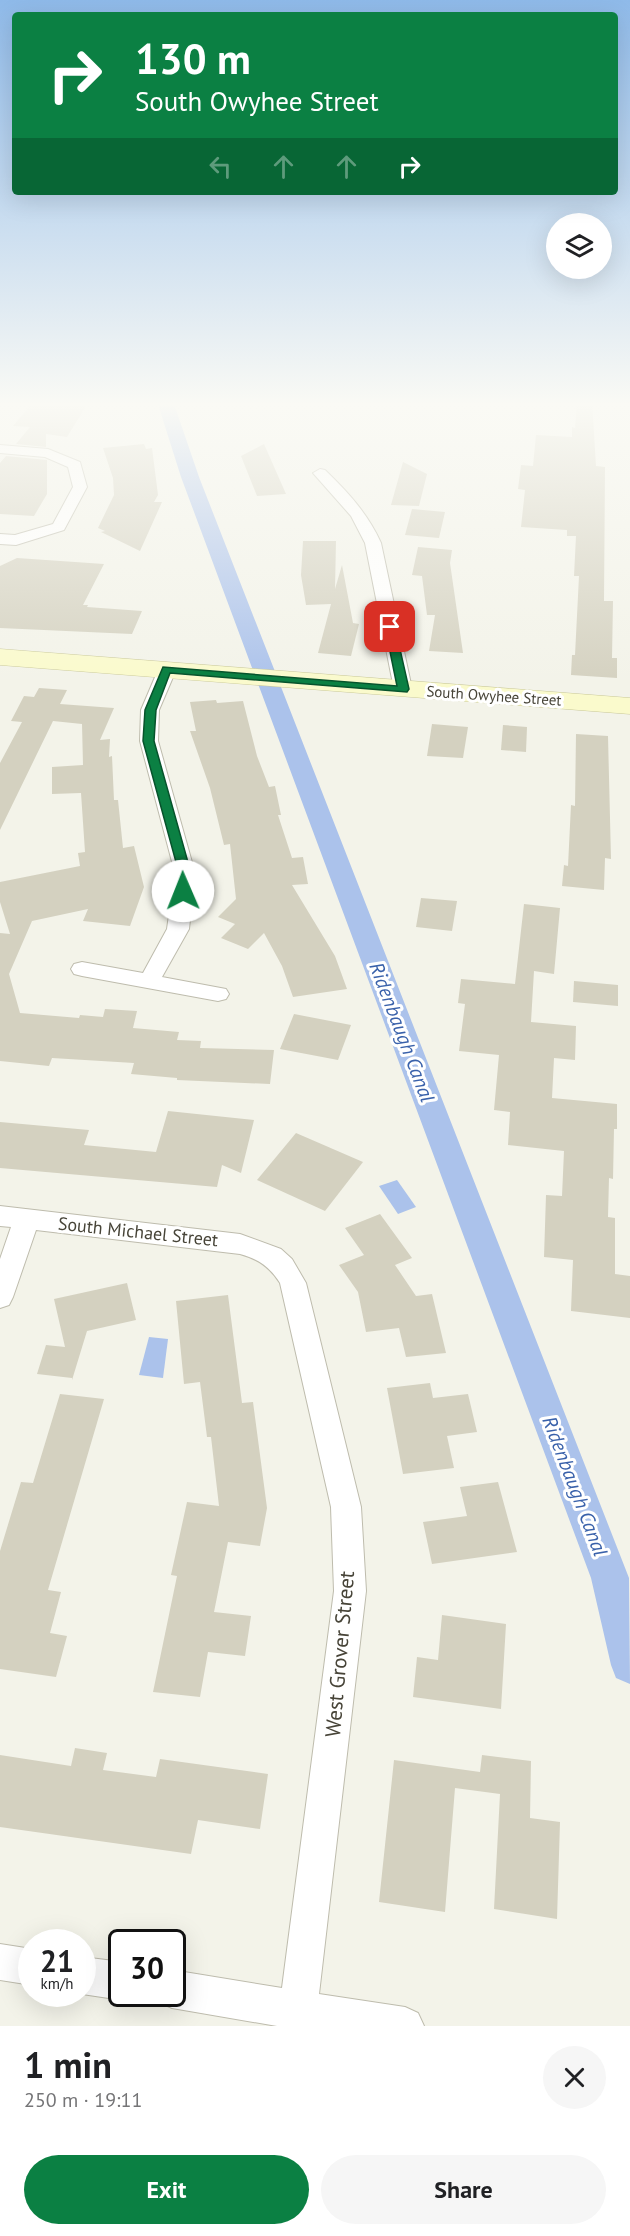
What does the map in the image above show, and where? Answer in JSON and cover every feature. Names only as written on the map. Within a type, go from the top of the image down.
[{"type":"street","points":[[0,539],[16,540],[59,527],[76,496]]},
{"type":"street","points":[[343,496],[366,523],[373,543],[403,689]]},
{"type":"street","name":"South Owyhee Street","points":[[0,657],[630,706]]},
{"type":"street","points":[[149,981],[178,929],[185,873],[149,741],[150,710],[166,670]]},
{"type":"street","points":[[82,969],[218,994]]},
{"type":"street","name":"South Michael Street","points":[[0,1216],[240,1244],[274,1256]]},
{"type":"street","points":[[0,1297],[27,1220]]},
{"type":"street","name":"West Grover Street","points":[[274,1256],[286,1269],[293,1283],[343,1496],[350,1591],[297,2018]]},
{"type":"street","points":[[0,1962],[18,1965]]},
{"type":"street","points":[[186,1992],[297,2018],[405,2026]]},
{"type":"water","points":[[397,1180],[416,1207],[398,1214],[379,1186]]},
{"type":"water","points":[[149,1337],[168,1339],[163,1378],[139,1375]]},
{"type":"building","points":[[0,496],[46,496],[34,516],[0,514]]},
{"type":"building","points":[[114,496],[158,496],[154,502],[162,502],[140,551],[101,532],[105,531],[98,528]]},
{"type":"building","points":[[394,496],[422,496],[419,506],[391,505]]},
{"type":"building","points":[[524,496],[605,496],[604,601],[613,601],[612,658],[617,658],[617,678],[571,675],[572,655],[575,655],[579,576],[574,576],[576,536],[567,536],[567,530],[521,527]]},
{"type":"building","points":[[412,509],[445,512],[439,538],[405,535]]},
{"type":"building","points":[[303,541],[336,541],[335,589],[342,565],[353,623],[359,624],[351,656],[318,653],[331,604],[306,605],[301,575]]},
{"type":"building","points":[[418,547],[452,550],[450,563],[463,653],[429,651],[435,615],[427,615],[422,576],[412,575]]},
{"type":"building","points":[[17,558],[104,564],[83,605],[142,611],[132,634],[0,628],[0,566]]},
{"type":"building","points":[[39,688],[67,690],[60,704],[114,708],[100,740],[110,739],[109,757],[112,756],[114,800],[118,800],[123,848],[134,846],[144,887],[130,926],[83,921],[88,909],[32,921],[9,974],[20,1013],[79,1018],[80,1015],[103,1017],[105,1009],[137,1011],[133,1028],[179,1032],[177,1040],[201,1041],[200,1048],[274,1050],[270,1084],[177,1080],[177,1078],[131,1074],[134,1063],[52,1058],[49,1066],[0,1061],[0,933],[10,934],[0,902],[0,882],[80,866],[78,853],[85,852],[81,793],[52,794],[52,767],[83,765],[82,724],[53,721],[0,830],[0,763],[22,722],[11,721],[24,696],[34,697]]},
{"type":"building","points":[[216,700],[217,703],[243,701],[257,756],[269,787],[275,786],[281,815],[278,815],[292,858],[303,857],[308,884],[292,885],[335,956],[347,989],[293,997],[282,966],[264,933],[248,949],[221,938],[235,924],[218,917],[236,899],[230,844],[224,845],[210,788],[190,731],[196,731],[190,702]]},
{"type":"building","points":[[432,724],[468,727],[463,758],[427,756]]},
{"type":"building","points":[[503,725],[527,727],[526,752],[501,750]]},
{"type":"building","points":[[576,734],[608,736],[611,859],[605,858],[604,890],[562,886],[564,865],[568,866],[571,805],[575,806]]},
{"type":"building","points":[[421,898],[457,901],[452,931],[416,927]]},
{"type":"building","points":[[524,904],[560,908],[554,974],[534,971],[531,1022],[576,1026],[575,1060],[554,1058],[552,1098],[617,1104],[613,1179],[609,1178],[608,1217],[615,1218],[615,1274],[630,1276],[630,1318],[571,1311],[573,1260],[544,1257],[546,1195],[562,1196],[564,1151],[508,1145],[510,1112],[494,1110],[499,1055],[459,1051],[465,1004],[458,1003],[461,979],[515,984]]},
{"type":"building","points":[[574,981],[618,985],[618,1006],[573,1002]]},
{"type":"building","points":[[294,1014],[351,1025],[338,1060],[280,1049]]},
{"type":"building","points":[[168,1111],[254,1120],[241,1173],[222,1165],[217,1187],[0,1168],[0,1122],[89,1130],[84,1145],[156,1152]]},
{"type":"building","points":[[296,1133],[363,1162],[325,1211],[257,1180]]},
{"type":"building","points":[[380,1214],[412,1258],[395,1265],[416,1296],[432,1294],[446,1353],[406,1357],[399,1328],[366,1332],[358,1292],[339,1265],[364,1255],[345,1228]]},
{"type":"building","points":[[127,1283],[136,1320],[87,1331],[72,1380],[72,1378],[37,1374],[46,1345],[65,1347],[54,1299]]},
{"type":"building","points":[[228,1295],[242,1403],[253,1402],[267,1508],[260,1546],[228,1542],[214,1612],[251,1616],[245,1656],[208,1652],[200,1697],[153,1692],[177,1576],[171,1575],[187,1502],[219,1506],[211,1437],[207,1437],[200,1382],[184,1384],[176,1301]]},
{"type":"building","points":[[430,1383],[433,1398],[468,1394],[477,1432],[447,1436],[454,1468],[403,1474],[387,1388]]},
{"type":"building","points":[[60,1394],[104,1399],[48,1590],[61,1592],[50,1633],[67,1636],[56,1677],[0,1669],[0,1551],[21,1482],[33,1483]]},
{"type":"building","points":[[498,1482],[517,1552],[432,1564],[423,1522],[467,1516],[460,1487]]},
{"type":"building","points":[[442,1615],[506,1624],[501,1709],[413,1697],[417,1657],[438,1660]]},
{"type":"building","points":[[75,1748],[107,1753],[103,1770],[156,1777],[160,1759],[268,1774],[260,1829],[198,1820],[191,1854],[0,1827],[0,1755],[71,1766]]},
{"type":"building","points":[[482,1755],[531,1761],[530,1818],[560,1822],[557,1919],[494,1909],[500,1794],[455,1788],[445,1912],[379,1902],[394,1760],[480,1772]]},
{"type":"waterway","name":"Ridenbaugh Canal","points":[[197,496],[610,1578],[630,1665]]},
{"type":"route","points":[[183,891],[185,873],[149,741],[150,710],[166,670],[403,689],[390,627]]}]
